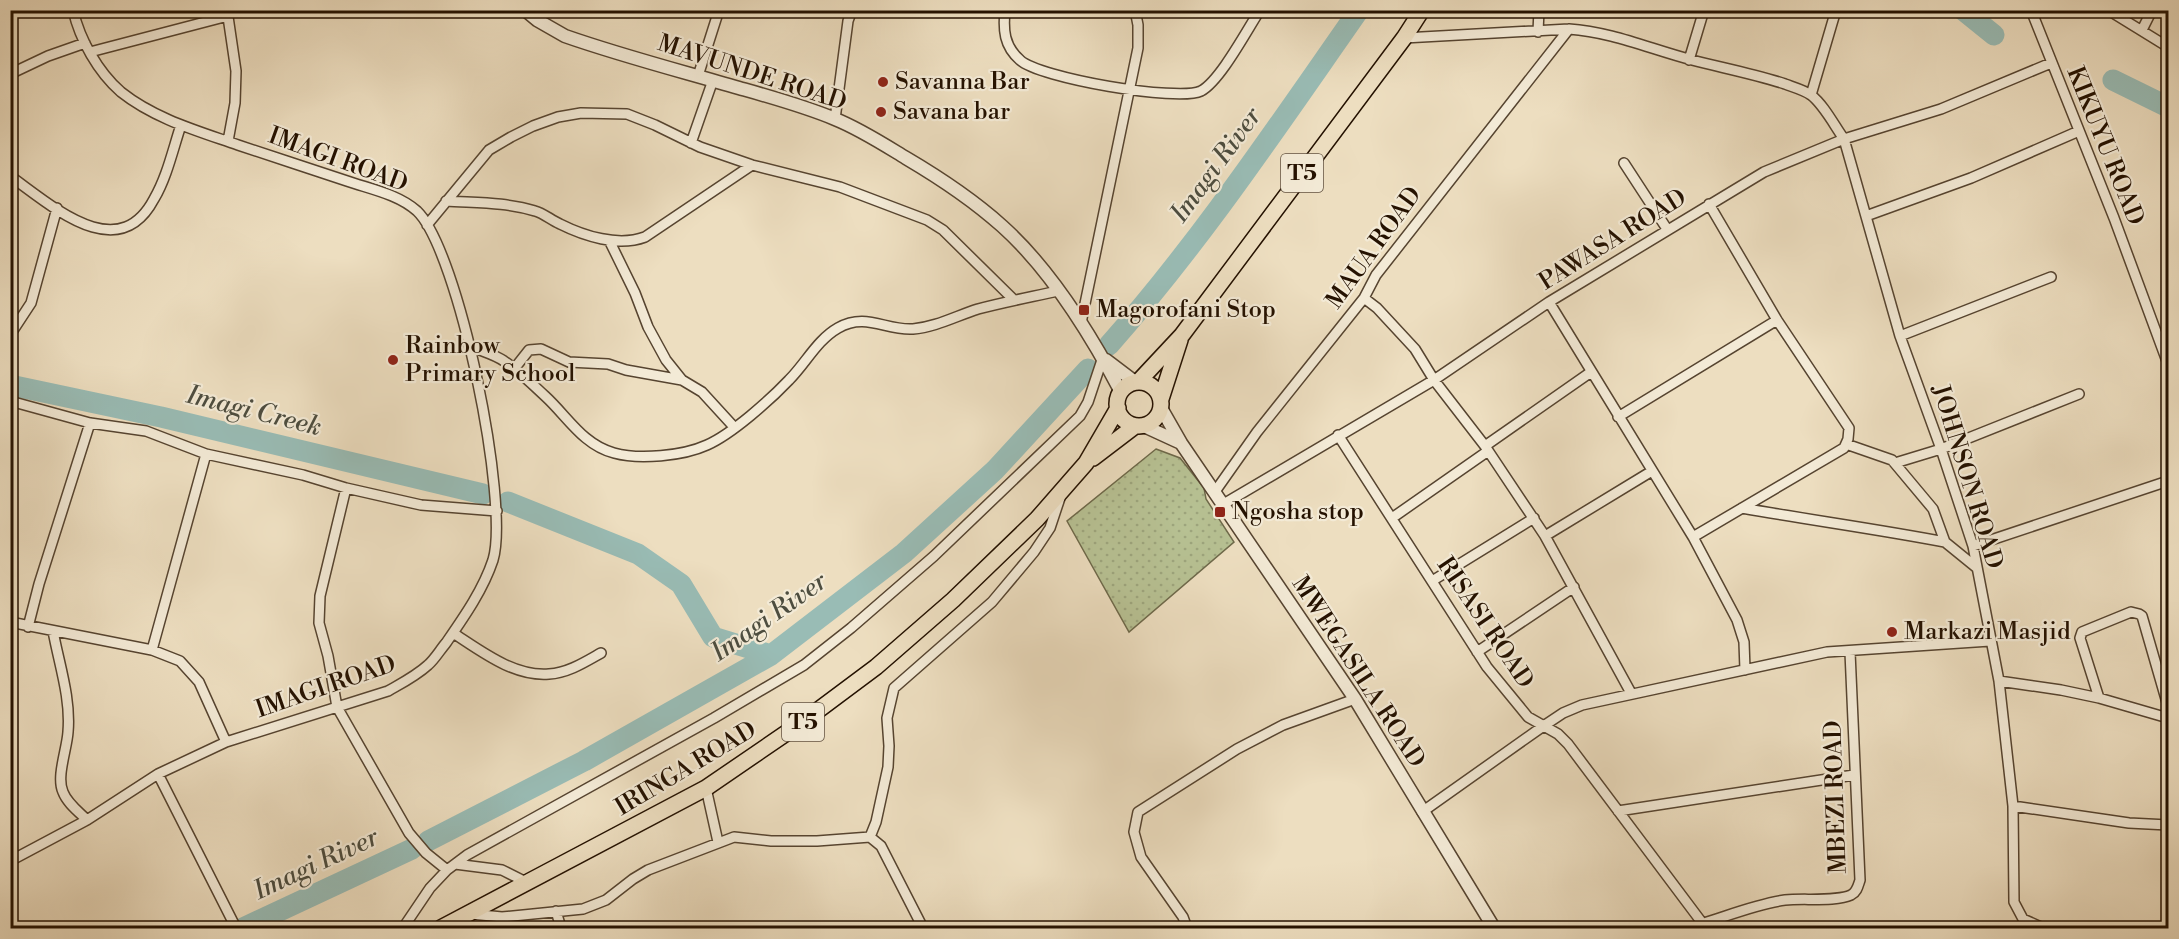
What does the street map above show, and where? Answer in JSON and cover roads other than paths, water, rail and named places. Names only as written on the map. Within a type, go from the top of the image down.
[{"type":"highway","name":"T5","points":[[1086,463],[1118,408],[1121,392],[1127,385],[1137,382],[1182,334],[1404,38],[1422,10]]},
{"type":"highway","name":"T5","points":[[1086,463],[1139,426],[1152,422],[1158,416],[1182,334]]},
{"type":"highway","points":[[1137,382],[1153,387],[1161,404]]},
{"type":"highway","points":[[1118,408],[1121,416],[1127,422],[1139,426]]},
{"type":"highway","name":"IRINGA ROAD","points":[[441,928],[706,789],[801,723],[876,667],[953,600],[1037,519],[1086,463]]},
{"type":"street","name":"IMAGI ROAD","points":[[10,861],[87,820],[158,774],[226,742],[388,691],[411,679],[430,663],[466,615],[485,579],[497,538],[497,511],[481,400],[470,346],[447,265],[427,225],[417,211],[383,192],[181,125],[140,105],[120,91],[105,74],[88,47],[73,10]]},
{"type":"street","name":"MAVUNDE ROAD","points":[[525,10],[537,20],[565,36],[835,119],[875,139],[965,195],[1003,227],[1030,254],[1081,323],[1121,392]]},
{"type":"street","points":[[698,76],[719,10]]},
{"type":"street","points":[[835,119],[848,21],[852,10]]},
{"type":"street","points":[[1005,10],[1004,37],[1021,62],[1043,72],[1128,90],[1182,95],[1194,94],[1213,82],[1260,10]]},
{"type":"street","points":[[1081,323],[1138,48],[1138,25],[1135,10]]},
{"type":"street","points":[[1538,32],[1539,10]]},
{"type":"street","points":[[1689,60],[1704,10]]},
{"type":"street","points":[[1811,95],[1836,10]]},
{"type":"street","name":"KIKUYU ROAD","points":[[2031,10],[2169,364]]},
{"type":"street","points":[[2108,10],[2169,47]]},
{"type":"street","points":[[2142,30],[2152,10]]},
{"type":"street","points":[[10,74],[48,56],[228,13],[236,71],[235,103],[228,141]]},
{"type":"street","points":[[1404,38],[1569,29],[1594,31],[1689,60],[1768,79],[1811,95],[1844,138]]},
{"type":"street","name":"MAUA ROAD","points":[[1214,493],[1257,432],[1364,298],[1376,275],[1569,29]]},
{"type":"street","name":"PAWASA ROAD","points":[[1222,505],[1434,380],[1549,302],[1764,172],[1844,138],[1941,109],[2051,63]]},
{"type":"street","points":[[691,143],[713,80]]},
{"type":"street","points":[[427,225],[489,150],[533,126],[558,117],[580,113],[627,114],[691,143],[752,165],[840,187],[927,220],[943,230],[1014,300]]},
{"type":"street","points":[[10,176],[57,208],[98,230],[117,230],[136,222],[155,199],[181,125]]},
{"type":"street","points":[[1866,216],[1971,178],[2079,131]]},
{"type":"street","name":"JOHNSON ROAD","points":[[1844,138],[1900,336],[1973,546],[1999,681],[2013,806],[2014,902],[2023,919],[2043,928]]},
{"type":"street","points":[[1624,163],[1667,229]]},
{"type":"street","points":[[446,201],[495,204],[537,211],[562,225],[609,240],[636,240],[645,237],[752,165]]},
{"type":"street","points":[[1693,537],[1844,448],[1849,428],[1777,321],[1709,204]]},
{"type":"street","points":[[10,335],[31,303],[57,208]]},
{"type":"street","points":[[609,240],[635,293],[648,327],[666,360],[682,380],[702,392],[734,427]]},
{"type":"street","points":[[1900,336],[2051,277]]},
{"type":"street","points":[[470,346],[504,361],[514,369],[546,397],[594,446],[614,453],[637,457],[688,451],[708,445],[734,427],[789,380],[825,336],[849,322],[864,321],[918,328],[1014,300],[1058,291]]},
{"type":"street","points":[[1364,298],[1377,308],[1415,349],[1434,380],[1487,448],[1545,536],[1631,693]]},
{"type":"street","points":[[1549,302],[1693,537],[1737,620],[1744,642],[1745,670]]},
{"type":"street","points":[[1618,417],[1777,321]]},
{"type":"street","points":[[514,369],[529,350],[541,349],[569,362],[608,364],[626,370],[682,380]]},
{"type":"street","points":[[403,928],[430,888],[467,855],[714,718],[813,658],[933,556],[1080,416],[1088,402],[1102,357],[1137,382]]},
{"type":"street","points":[[1392,518],[1591,372]]},
{"type":"street","points":[[1895,463],[1941,449],[2079,394]]},
{"type":"street","points":[[10,401],[90,423],[146,431],[206,454],[303,475],[346,488],[421,505],[497,511]]},
{"type":"street","name":"MWEGASILA ROAD","points":[[1161,404],[1181,443],[1355,699],[1494,928]]},
{"type":"street","points":[[28,627],[39,584],[90,423]]},
{"type":"street","points":[[1139,426],[1181,443]]},
{"type":"street","name":"RISASI ROAD","points":[[1338,435],[1477,652],[1516,705],[1527,717],[1558,734],[1568,744],[1705,926]]},
{"type":"street","points":[[1846,444],[1892,460],[1933,509],[1945,542]]},
{"type":"street","points":[[152,650],[206,454]]},
{"type":"street","points":[[1545,536],[1652,471]]},
{"type":"street","points":[[1973,546],[2169,481]]},
{"type":"street","points":[[346,488],[320,596],[319,623],[328,656],[337,707],[409,832],[426,853],[451,867],[502,870],[528,883]]},
{"type":"street","points":[[870,837],[876,822],[888,767],[887,718],[894,688],[992,602],[1034,552],[1050,528],[1064,488]]},
{"type":"street","points":[[1742,508],[1945,542],[1977,568]]},
{"type":"street","points":[[1432,581],[1534,518]]},
{"type":"street","points":[[1477,652],[1574,587]]},
{"type":"street","points":[[2099,698],[2080,638],[2082,632],[2131,612],[2142,616],[2169,706]]},
{"type":"street","points":[[10,622],[152,650],[180,661],[199,682],[226,742]]},
{"type":"street","points":[[53,631],[67,694],[68,731],[60,784],[63,794],[87,820]]},
{"type":"street","points":[[453,633],[520,671],[548,675],[568,670],[601,653]]},
{"type":"street","points":[[1422,812],[1542,727],[1574,708],[1631,693],[1827,652],[1990,641]]},
{"type":"street","name":"MBEZI ROAD","points":[[1705,926],[1766,904],[1852,895],[1858,889],[1860,880],[1850,652]]},
{"type":"street","points":[[1999,681],[2099,698],[2169,718]]},
{"type":"street","points":[[1187,928],[1183,918],[1141,857],[1134,832],[1138,812],[1237,749],[1283,725],[1355,699]]},
{"type":"street","points":[[158,774],[236,928]]},
{"type":"street","points":[[1618,812],[1854,776]]},
{"type":"street","points":[[706,789],[718,842]]},
{"type":"street","points":[[2013,806],[2128,823],[2169,825]]},
{"type":"street","points":[[471,914],[502,916],[583,909],[606,900],[648,870],[734,837],[771,841],[817,841],[870,837],[881,846],[923,928]]},
{"type":"street","points":[[556,911],[561,928]]},
{"type":"waterway","name":"Imagi River","points":[[1109,345],[1176,265],[1269,139],[1359,10]]},
{"type":"waterway","points":[[1963,10],[1994,35]]},
{"type":"waterway","points":[[2113,80],[2168,107]]},
{"type":"waterway","name":"Imagi River","points":[[428,841],[584,761],[771,655],[904,553],[995,470],[1088,369]]},
{"type":"waterway","name":"Imagi Creek","points":[[10,385],[161,417],[483,494]]},
{"type":"waterway","name":"Imagi Creek","points":[[508,502],[638,554],[681,584],[713,637],[771,655]]},
{"type":"waterway","name":"Imagi River","points":[[243,928],[412,849]]},
{"type":"place","name":"Savanna Bar","points":[[883,82]]},
{"type":"place","name":"Savana bar","points":[[881,112]]},
{"type":"place","name":"Magorofani Stop","points":[[1084,310]]},
{"type":"place","name":"Rainbow Primary School","points":[[393,360]]},
{"type":"place","name":"Ngosha stop","points":[[1220,512]]},
{"type":"place","name":"Markazi Masjid","points":[[1892,632]]}]
